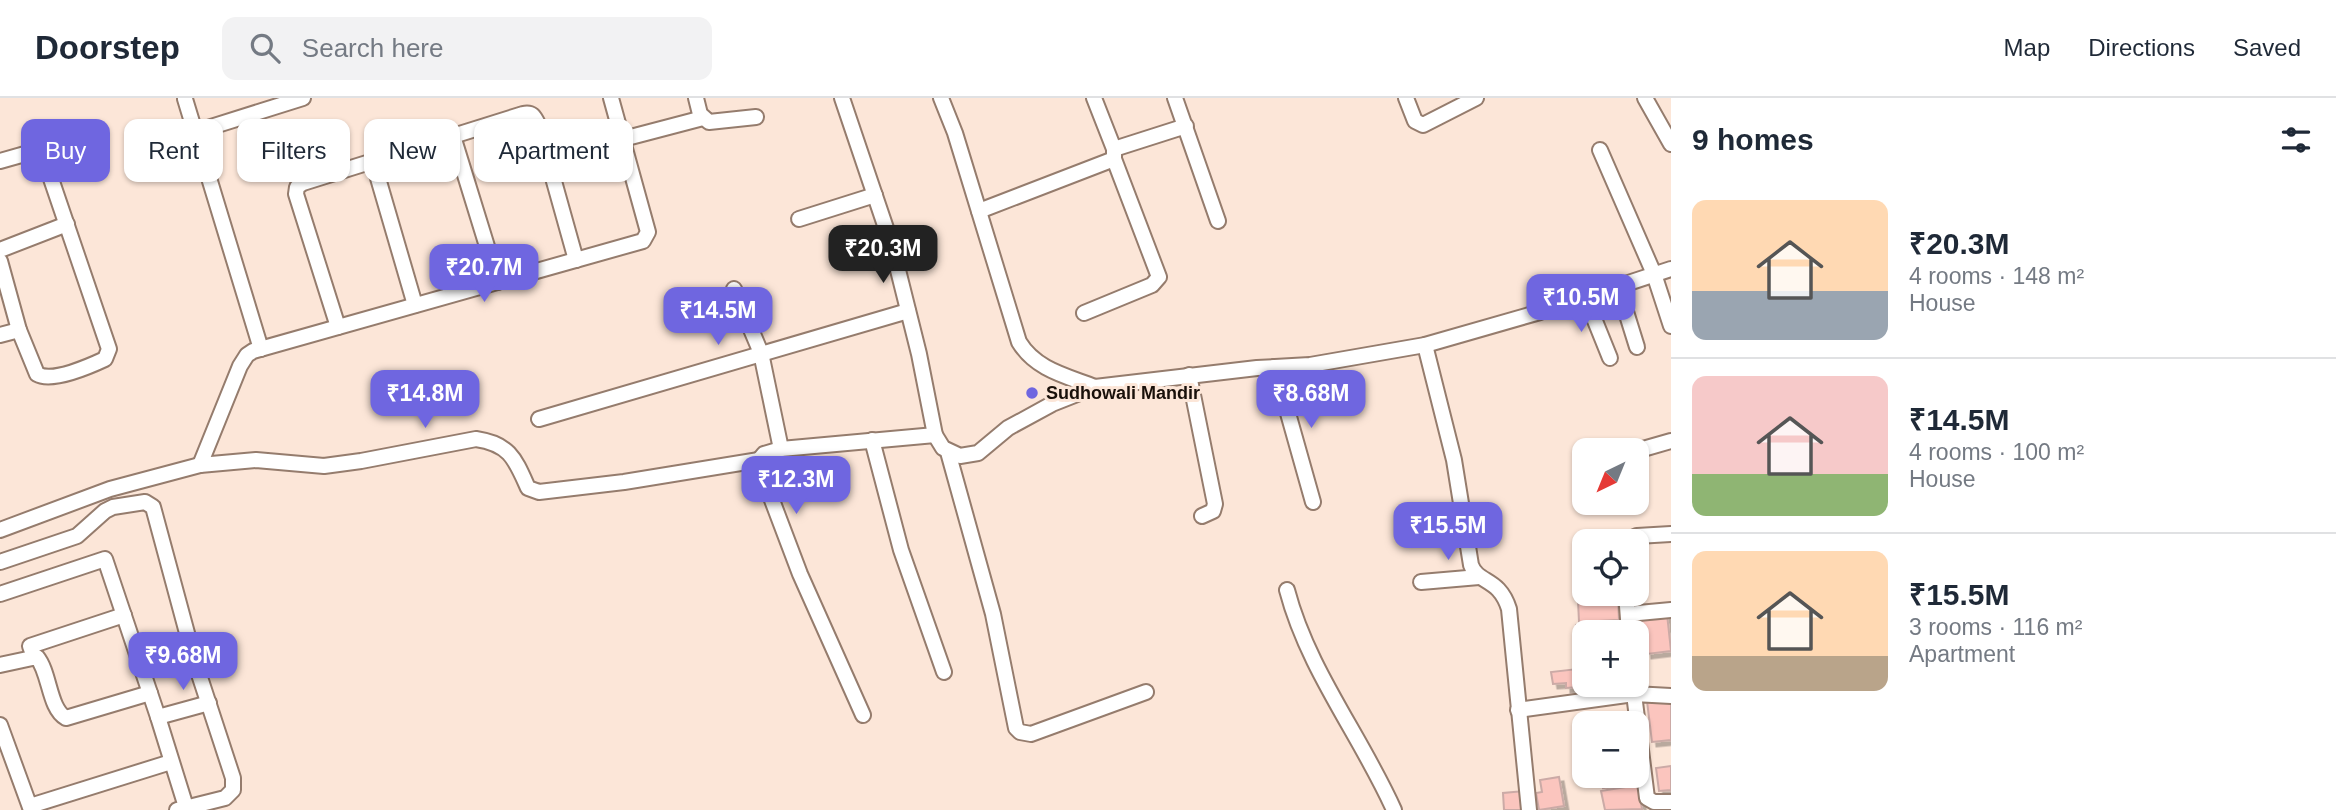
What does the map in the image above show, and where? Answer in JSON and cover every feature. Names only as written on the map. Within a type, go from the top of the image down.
[{"type":"street","points":[[223,123],[303,98]]},
{"type":"street","points":[[611,98],[617,119]]},
{"type":"street","points":[[696,98],[703,118]]},
{"type":"street","points":[[842,98],[892,246],[935,435],[948,452],[993,614],[1016,728],[1025,734],[1031,734],[1146,692]]},
{"type":"street","points":[[941,98],[955,133],[1017,337],[1033,360],[1048,369],[1096,387]]},
{"type":"street","points":[[1084,313],[1152,285],[1159,277],[1094,98]]},
{"type":"street","points":[[1175,98],[1218,221]]},
{"type":"street","points":[[1406,98],[1415,121],[1423,125],[1476,98]]},
{"type":"street","points":[[1644,98],[1671,144]]},
{"type":"street","points":[[185,99],[191,119]]},
{"type":"street","points":[[460,134],[523,114],[534,116],[576,260]]},
{"type":"street","points":[[633,136],[703,118],[709,121],[756,117]]},
{"type":"street","points":[[979,211],[1186,126]]},
{"type":"street","points":[[1600,150],[1654,274],[1671,326]]},
{"type":"street","points":[[0,161],[32,152],[46,164],[109,349],[105,359],[78,370],[41,377],[37,374],[19,330],[0,261]]},
{"type":"street","points":[[460,159],[498,282]]},
{"type":"street","points":[[338,327],[296,194],[297,187],[364,164]]},
{"type":"street","points":[[200,465],[240,366],[247,355],[643,241],[648,232],[633,176]]},
{"type":"street","points":[[210,182],[261,349]]},
{"type":"street","points":[[379,182],[415,305]]},
{"type":"street","points":[[799,219],[875,195]]},
{"type":"street","points":[[0,250],[67,225]]},
{"type":"street","points":[[948,452],[960,456],[978,453],[1000,434],[1041,410],[1096,387],[1356,358],[1425,345],[1540,312],[1671,269]]},
{"type":"street","points":[[1618,286],[1637,346]]},
{"type":"street","points":[[734,289],[761,353],[781,450]]},
{"type":"street","points":[[1585,296],[1610,358]]},
{"type":"street","points":[[539,419],[908,311]]},
{"type":"street","points":[[0,335],[19,330]]},
{"type":"street","points":[[1425,345],[1454,460],[1471,565],[1479,577],[1501,590],[1509,609],[1529,810]]},
{"type":"street","points":[[1275,367],[1313,502]]},
{"type":"street","points":[[1189,375],[1215,504],[1212,513],[1202,516]]},
{"type":"street","points":[[0,530],[110,489],[200,465],[256,460],[324,466],[476,439],[489,441],[508,452],[515,459],[528,488],[539,492],[624,482],[759,460],[764,454],[781,450],[935,435]]},
{"type":"street","points":[[872,440],[901,550],[944,672]]},
{"type":"street","points":[[1649,448],[1671,441]]},
{"type":"street","points":[[759,460],[800,575],[863,715]]},
{"type":"street","points":[[0,562],[77,536],[113,507],[145,502],[151,505],[155,510],[194,659],[233,778],[233,790],[225,798],[181,809],[158,717],[105,559],[0,594]]},
{"type":"street","points":[[1649,535],[1671,534]]},
{"type":"street","points":[[1421,582],[1479,577]]},
{"type":"street","points":[[1287,590],[1295,617],[1316,664],[1394,810]]},
{"type":"street","points":[[1627,606],[1628,620]]},
{"type":"street","points":[[1628,614],[1671,610]]},
{"type":"street","points":[[34,657],[30,646],[124,615]]},
{"type":"street","points":[[0,665],[34,657],[39,659],[57,710],[66,718],[150,693]]},
{"type":"street","points":[[1649,692],[1671,696]]},
{"type":"street","points":[[1518,710],[1590,697]]},
{"type":"street","points":[[1635,697],[1647,798],[1654,803],[1671,802]]},
{"type":"street","points":[[158,717],[209,703]]},
{"type":"street","points":[[0,725],[31,808],[171,762]]},
{"type":"building","points":[[1578,606],[1618,606],[1619,620],[1579,620]]},
{"type":"building","points":[[1667,614],[1671,651],[1649,654],[1649,620],[1639,620],[1639,617]]},
{"type":"building","points":[[1572,670],[1572,688],[1566,688],[1566,683],[1553,684],[1551,672]]},
{"type":"building","points":[[1671,698],[1671,740],[1652,742],[1647,701]]},
{"type":"building","points":[[1671,766],[1671,790],[1659,791],[1656,768]]},
{"type":"building","points":[[1559,777],[1564,806],[1539,810],[1536,793],[1542,792],[1540,780]]},
{"type":"building","points":[[1638,788],[1642,809],[1605,810],[1601,791]]},
{"type":"building","points":[[1524,791],[1525,810],[1504,810],[1503,793]]},
{"type":"place","name":"Sudhowali Mandir","points":[[1032,393]]}]
